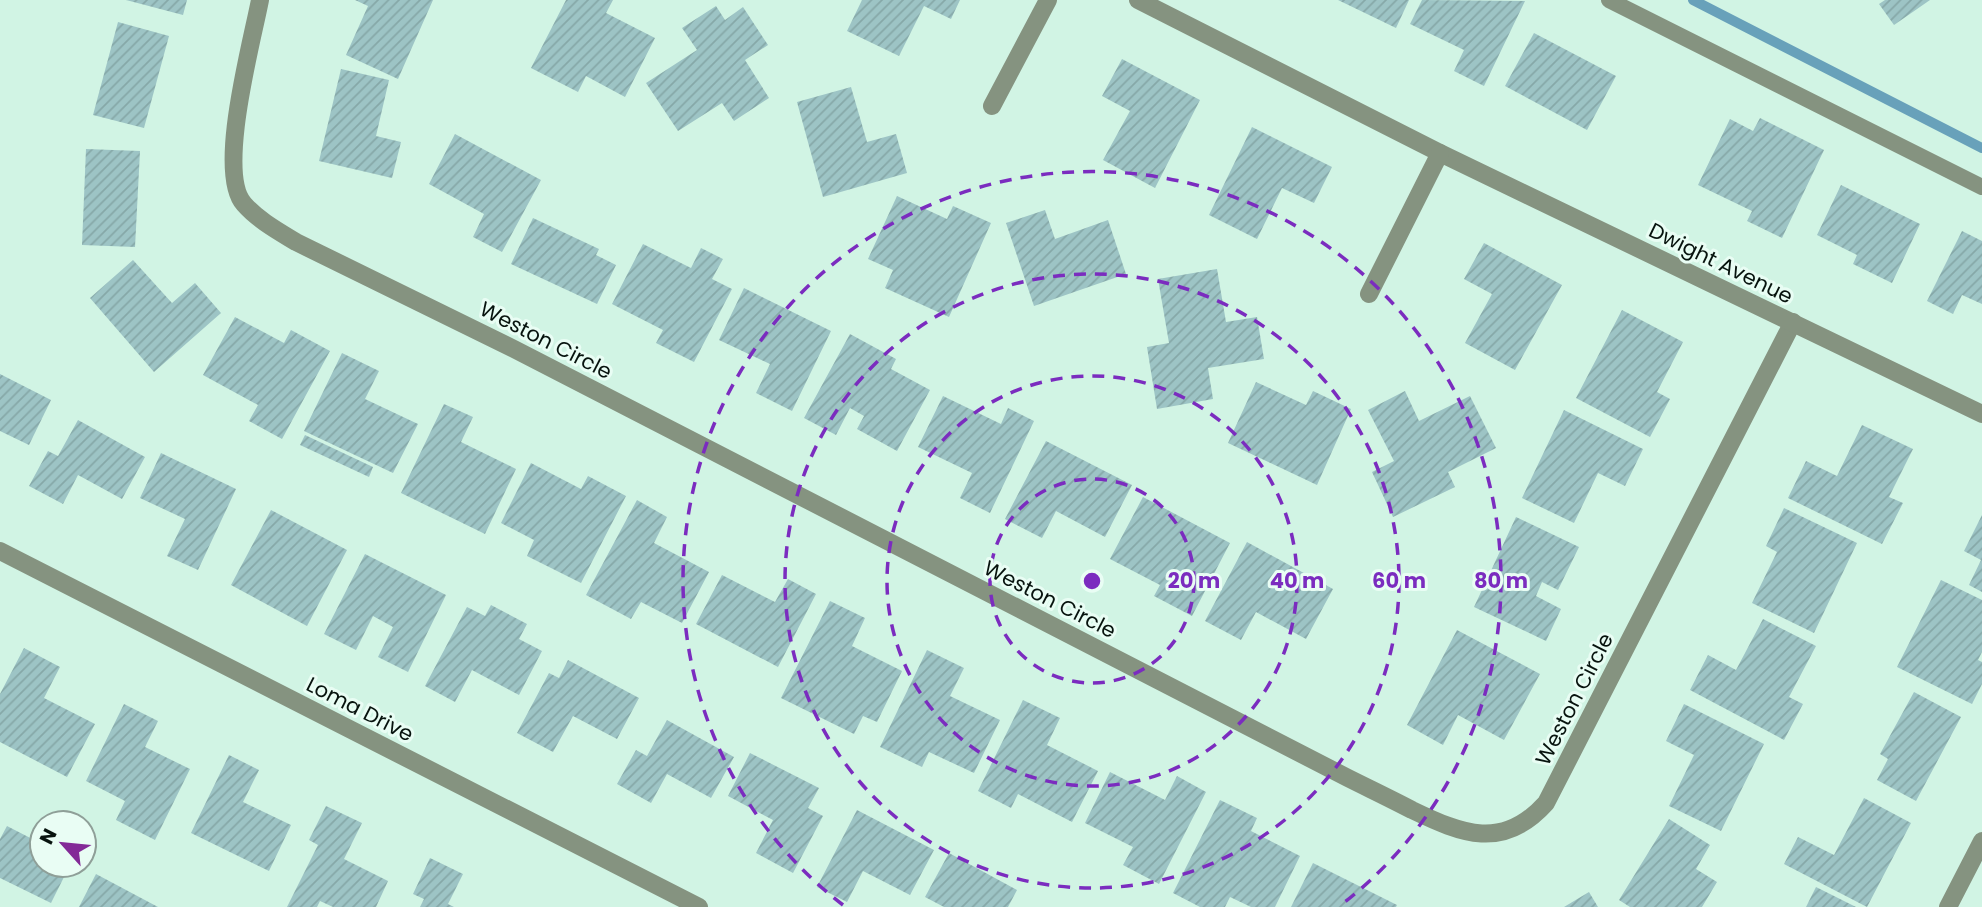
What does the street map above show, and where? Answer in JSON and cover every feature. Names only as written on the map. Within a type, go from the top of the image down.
[{"type":"street","name":"Weston Circle","points":[[260,0],[234,133],[233,160],[234,180],[242,203],[264,222],[296,242],[527,355],[1348,778],[1452,828],[1475,835],[1511,830],[1532,818],[1546,803],[1793,322]]},
{"type":"street","points":[[992,106],[1048,0]]},
{"type":"street","name":"Dwight Avenue","points":[[1138,0],[1440,153],[1982,414]]},
{"type":"street","points":[[1369,294],[1440,153]]},
{"type":"street","name":"Loma Drive","points":[[0,551],[699,907]]},
{"type":"street","points":[[1948,907],[1982,841]]},
{"type":"lane","points":[[1609,0],[1982,187]]},
{"type":"building","points":[[126,0],[187,0],[183,15]]},
{"type":"building","points":[[355,0],[433,0],[398,79],[346,55],[368,6]]},
{"type":"building","points":[[566,0],[613,0],[606,13],[655,38],[625,97],[586,76],[578,92],[531,68]]},
{"type":"building","points":[[862,0],[960,0],[951,19],[924,6],[899,56],[847,31]]},
{"type":"building","points":[[1338,0],[1409,0],[1396,28]]},
{"type":"building","points":[[1422,0],[1525,1],[1484,86],[1454,71],[1464,50],[1410,24]]},
{"type":"building","points":[[1885,0],[1930,0],[1894,25],[1879,4]]},
{"type":"building","points":[[716,6],[725,20],[743,7],[768,45],[745,60],[769,98],[734,121],[722,103],[678,131],[646,83],[697,50],[682,28]]},
{"type":"building","points":[[118,22],[169,36],[144,128],[93,115]]},
{"type":"building","points":[[1534,33],[1616,76],[1587,130],[1505,86]]},
{"type":"building","points":[[1122,59],[1200,100],[1155,188],[1103,160],[1130,111],[1102,96]]},
{"type":"building","points":[[341,69],[389,80],[376,136],[401,142],[392,178],[319,161]]},
{"type":"building","points":[[851,87],[867,142],[896,134],[907,173],[823,197],[797,102]]},
{"type":"building","points":[[1760,118],[1824,150],[1782,238],[1747,221],[1752,211],[1698,185],[1730,119],[1753,131]]},
{"type":"building","points":[[1252,127],[1332,167],[1314,203],[1282,188],[1257,239],[1209,215]]},
{"type":"building","points":[[455,134],[541,180],[502,252],[473,237],[484,214],[429,184]]},
{"type":"building","points":[[86,149],[140,151],[135,247],[82,245]]},
{"type":"building","points":[[1841,185],[1920,224],[1892,283],[1853,264],[1857,255],[1817,235]]},
{"type":"building","points":[[897,196],[947,219],[953,206],[991,223],[949,317],[885,288],[893,270],[868,259]]},
{"type":"building","points":[[1045,210],[1055,239],[1108,220],[1126,274],[1034,306],[1006,223]]},
{"type":"building","points":[[533,218],[599,249],[596,255],[616,265],[597,304],[511,264]]},
{"type":"building","points":[[1962,231],[1982,241],[1982,304],[1962,295],[1953,314],[1927,301]]},
{"type":"building","points":[[1484,243],[1562,285],[1515,370],[1465,343],[1492,294],[1464,279]]},
{"type":"building","points":[[643,244],[691,268],[701,248],[723,259],[712,279],[732,289],[694,362],[656,343],[663,330],[612,304]]},
{"type":"building","points":[[133,260],[172,303],[195,283],[221,313],[154,372],[90,298]]},
{"type":"building","points":[[1217,269],[1226,322],[1257,317],[1264,359],[1208,368],[1213,399],[1157,409],[1147,347],[1169,343],[1158,279]]},
{"type":"building","points":[[744,288],[831,331],[792,411],[756,393],[770,364],[719,340]]},
{"type":"building","points":[[1622,310],[1683,342],[1657,392],[1670,399],[1650,437],[1576,398]]},
{"type":"building","points":[[235,317],[284,343],[291,330],[330,351],[282,439],[249,421],[258,405],[203,375]]},
{"type":"building","points":[[850,334],[896,359],[891,369],[930,390],[897,451],[857,429],[864,416],[850,408],[836,435],[804,418]]},
{"type":"building","points":[[342,353],[379,371],[365,399],[418,424],[393,473],[304,431]]},
{"type":"building","points":[[0,374],[51,400],[29,445],[0,431]]},
{"type":"building","points":[[1256,382],[1306,405],[1313,391],[1351,409],[1317,485],[1228,443]]},
{"type":"building","points":[[1405,391],[1419,421],[1470,396],[1496,448],[1448,472],[1455,487],[1393,517],[1372,472],[1394,461],[1368,410]]},
{"type":"building","points":[[943,396],[1001,424],[1008,408],[1034,421],[990,513],[960,498],[972,473],[918,447]]},
{"type":"building","points":[[444,404],[473,417],[461,442],[516,469],[485,534],[401,493]]},
{"type":"building","points":[[1564,410],[1643,449],[1625,486],[1598,473],[1574,523],[1522,498]]},
{"type":"building","points":[[78,420],[145,457],[122,499],[78,475],[63,504],[29,486],[48,451],[58,456]]},
{"type":"building","points":[[1862,425],[1913,449],[1889,497],[1903,503],[1882,544],[1788,498],[1806,461],[1837,476]]},
{"type":"building","points":[[305,435],[373,467],[369,477],[300,445]]},
{"type":"building","points":[[1046,441],[1132,485],[1105,537],[1056,511],[1042,538],[1005,519]]},
{"type":"building","points":[[161,453],[236,489],[198,570],[167,556],[185,519],[140,498]]},
{"type":"building","points":[[531,463],[581,489],[588,476],[626,496],[581,583],[527,556],[534,540],[501,523]]},
{"type":"building","points":[[1143,497],[1230,543],[1192,616],[1154,596],[1160,585],[1110,559]]},
{"type":"building","points":[[637,500],[667,517],[654,543],[709,572],[682,623],[641,602],[631,619],[586,595]]},
{"type":"building","points":[[1784,508],[1857,543],[1814,633],[1752,603],[1777,552],[1766,546]]},
{"type":"building","points":[[271,510],[347,550],[307,626],[231,585]]},
{"type":"building","points":[[1982,515],[1982,592],[1969,585],[1981,560],[1964,551]]},
{"type":"building","points":[[1516,517],[1579,547],[1558,590],[1542,582],[1536,596],[1561,609],[1546,641],[1474,607]]},
{"type":"building","points":[[1247,542],[1333,589],[1306,639],[1256,612],[1241,640],[1205,621]]},
{"type":"building","points":[[365,554],[446,595],[408,672],[378,657],[393,627],[373,616],[356,650],[324,634]]},
{"type":"building","points":[[722,575],[775,602],[788,579],[816,594],[778,667],[696,624]]},
{"type":"building","points":[[1941,580],[1982,600],[1982,652],[1978,660],[1982,662],[1982,684],[1972,704],[1897,667]]},
{"type":"building","points":[[830,601],[865,618],[852,646],[902,671],[877,722],[863,716],[854,734],[781,698]]},
{"type":"building","points":[[491,605],[527,624],[519,639],[542,651],[519,695],[472,670],[455,702],[425,686],[467,607],[485,616]]},
{"type":"building","points":[[1763,619],[1816,646],[1789,697],[1803,704],[1784,740],[1690,690],[1708,655],[1736,670]]},
{"type":"building","points":[[1457,630],[1540,674],[1504,740],[1458,715],[1443,745],[1407,725]]},
{"type":"building","points":[[24,648],[60,667],[44,698],[95,724],[67,777],[0,742],[0,694]]},
{"type":"building","points":[[927,650],[964,668],[950,696],[1000,720],[974,773],[929,752],[922,767],[880,747]]},
{"type":"building","points":[[568,660],[639,698],[617,739],[573,716],[553,752],[517,733],[549,673],[559,678]]},
{"type":"building","points":[[1914,692],[1961,717],[1916,801],[1877,780],[1888,759],[1880,754]]},
{"type":"building","points":[[1023,700],[1060,718],[1047,745],[1098,771],[1072,822],[1018,794],[1011,808],[978,791]]},
{"type":"building","points":[[124,704],[158,721],[145,747],[190,769],[155,840],[116,820],[125,801],[86,781]]},
{"type":"building","points":[[1684,704],[1764,744],[1721,831],[1669,806],[1694,755],[1666,741]]},
{"type":"building","points":[[667,720],[734,757],[711,798],[667,774],[651,803],[617,784],[636,750],[647,756]]},
{"type":"building","points":[[750,753],[819,788],[808,808],[823,816],[793,873],[756,853],[773,820],[728,796]]},
{"type":"building","points":[[229,755],[259,770],[243,802],[291,825],[269,871],[191,833]]},
{"type":"building","points":[[1110,772],[1165,800],[1177,776],[1206,792],[1159,884],[1123,865],[1133,847],[1085,823]]},
{"type":"building","points":[[1864,798],[1911,823],[1867,907],[1784,864],[1798,837],[1834,855]]},
{"type":"building","points":[[1220,800],[1257,818],[1251,831],[1300,856],[1275,907],[1251,907],[1230,897],[1225,907],[1200,907],[1173,893]]},
{"type":"building","points":[[326,806],[362,823],[344,859],[388,881],[376,907],[333,907],[320,901],[317,907],[287,907],[318,845],[309,840]]},
{"type":"building","points":[[857,810],[934,850],[910,895],[863,871],[847,902],[817,887]]},
{"type":"building","points":[[1669,819],[1710,845],[1696,869],[1717,882],[1702,907],[1630,907],[1619,900]]},
{"type":"building","points":[[7,826],[28,837],[28,879],[63,879],[51,903],[0,878],[0,839]]},
{"type":"building","points":[[949,853],[1017,890],[1008,907],[944,907],[925,897]]},
{"type":"building","points":[[430,858],[463,874],[448,904],[454,907],[420,907],[424,899],[413,894]]},
{"type":"building","points":[[1313,863],[1397,905],[1396,907],[1291,907]]},
{"type":"building","points":[[98,875],[158,907],[79,907]]},
{"type":"building","points":[[1816,887],[1856,907],[1806,907]]},
{"type":"building","points":[[1589,892],[1598,907],[1564,907]]},
{"type":"waterway","points":[[1693,0],[1982,148]]}]
